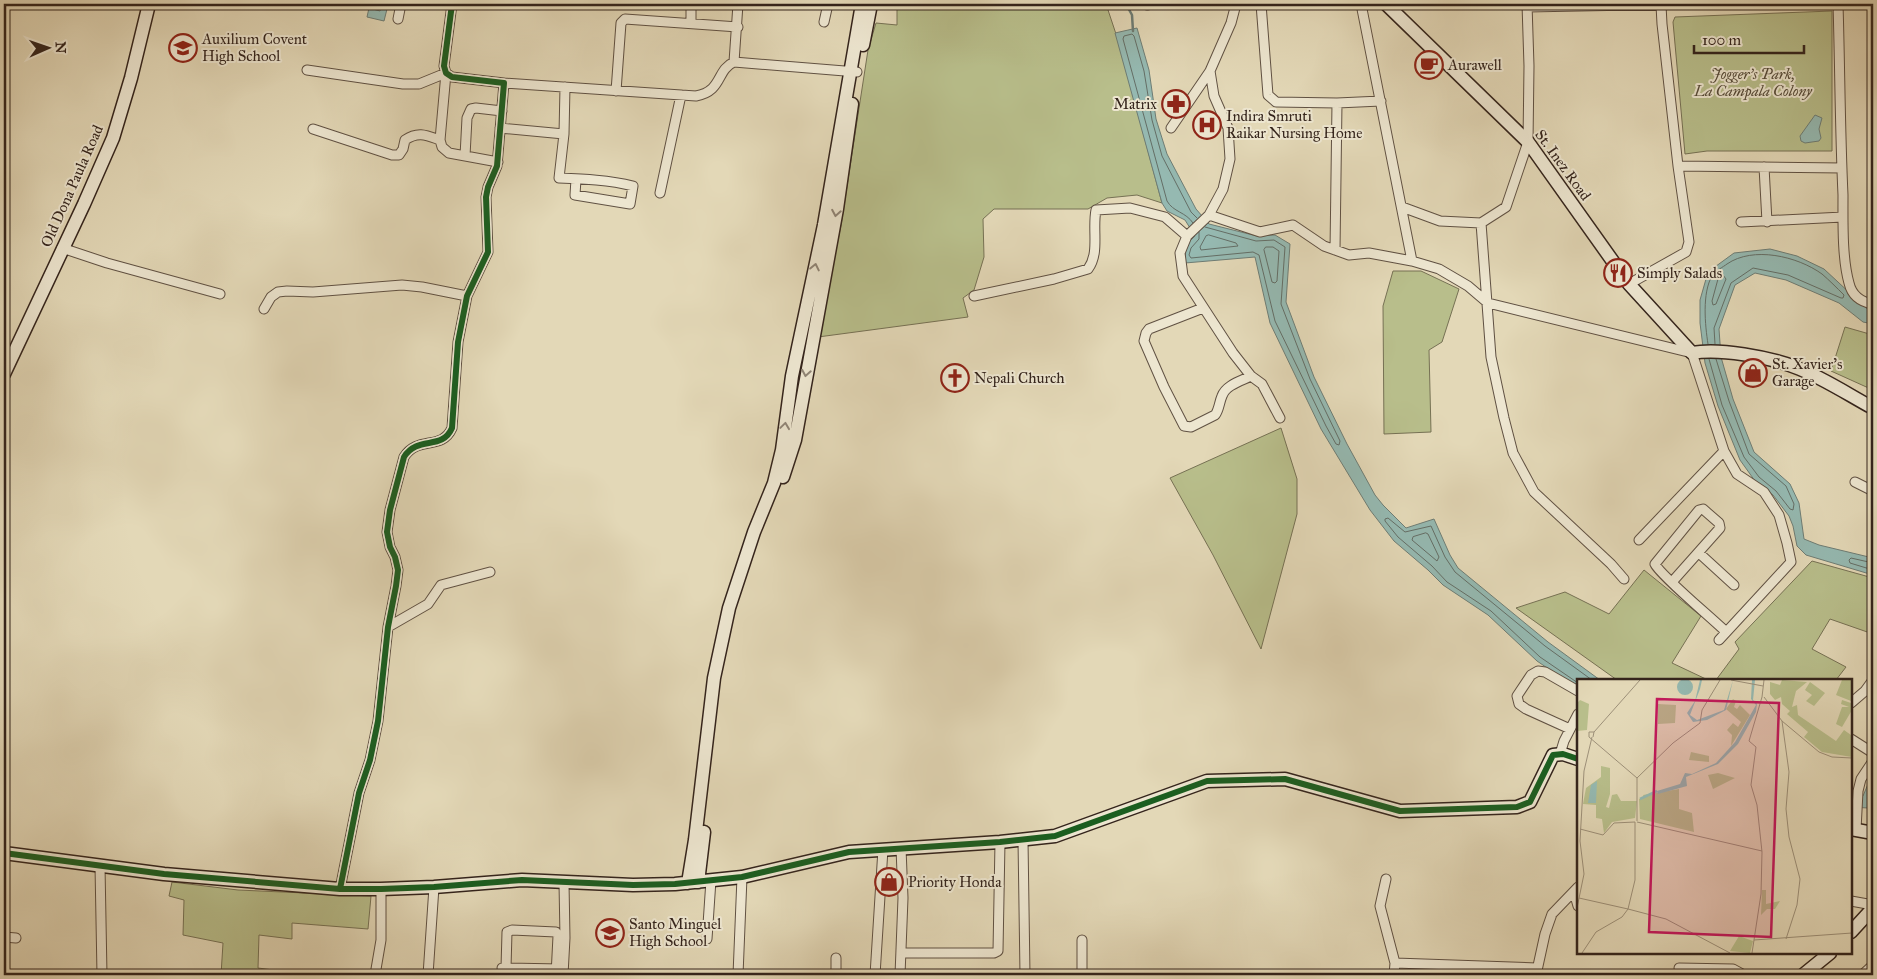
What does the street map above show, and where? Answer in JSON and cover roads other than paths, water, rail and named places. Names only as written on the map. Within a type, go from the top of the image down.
[{"type":"street","name":"Old Dona Paula Road","points":[[4,374],[113,138],[150,4]]},
{"type":"street","points":[[398,19],[401,4]]},
{"type":"street","points":[[452,4],[444,66],[446,73],[440,140],[442,147],[449,153],[498,162]]},
{"type":"street","points":[[691,4],[691,22]]},
{"type":"street","points":[[734,62],[738,27],[738,4]]},
{"type":"street","points":[[824,22],[828,4]]},
{"type":"street","points":[[707,939],[695,840],[714,678],[729,608],[754,532],[774,483],[782,450],[792,376],[824,225],[853,71],[862,4]]},
{"type":"street","points":[[853,71],[871,4]]},
{"type":"street","points":[[1172,128],[1210,70],[1231,23],[1236,4]]},
{"type":"street","points":[[1262,4],[1268,95],[1276,102],[1337,103],[1381,101]]},
{"type":"street","points":[[1361,4],[1412,261]]},
{"type":"street","name":"St. Inez Road","points":[[1386,4],[1528,142],[1628,284],[1696,352]]},
{"type":"street","points":[[1402,207],[1440,221],[1481,223],[1506,207],[1528,142],[1529,66],[1527,6],[1687,4]]},
{"type":"street","points":[[1838,4],[1843,217],[1849,285],[1855,296],[1864,302],[1873,304]]},
{"type":"street","points":[[1628,284],[1686,252],[1689,242],[1678,166],[1662,24],[1662,5]]},
{"type":"street","points":[[616,91],[622,23],[625,19],[691,22],[738,27]]},
{"type":"street","points":[[446,73],[452,77],[504,83],[696,96],[706,94],[713,89],[729,64],[734,62],[853,71]]},
{"type":"street","points":[[307,70],[403,84],[419,84],[446,73]]},
{"type":"street","points":[[1210,70],[1214,96],[1228,128],[1230,159],[1223,189],[1209,215],[1187,236],[1180,253],[1184,276],[1233,353],[1251,376],[1262,384],[1280,418]]},
{"type":"street","points":[[340,889],[359,793],[370,760],[378,721],[388,627],[396,586],[398,570],[387,532],[390,510],[404,457],[409,450],[418,445],[442,440],[448,436],[452,428],[458,342],[467,296],[488,252],[486,197],[498,162],[504,83]]},
{"type":"street","points":[[565,88],[564,134],[559,178],[576,178],[616,181],[633,186],[630,204],[575,195],[576,178]]},
{"type":"street","points":[[660,193],[681,95]]},
{"type":"street","points":[[1335,250],[1337,103]]},
{"type":"street","points":[[465,156],[467,118],[471,110],[476,108],[502,111]]},
{"type":"street","points":[[500,128],[564,134]]},
{"type":"street","points":[[313,129],[392,155],[399,155],[405,140],[412,135],[424,134],[440,140]]},
{"type":"street","points":[[1678,166],[1842,168]]},
{"type":"street","points":[[1764,167],[1768,222]]},
{"type":"street","points":[[974,296],[1054,279],[1088,269],[1094,259],[1094,217],[1096,210],[1130,208],[1164,217],[1187,236]]},
{"type":"street","points":[[1209,215],[1260,232],[1293,225],[1324,246],[1349,255],[1369,253],[1412,261],[1439,269],[1468,286],[1488,303],[1696,352],[1724,352],[1774,360],[1796,367],[1873,408]]},
{"type":"street","points":[[1741,222],[1843,217]]},
{"type":"street","points":[[1481,223],[1492,358],[1513,453],[1534,492],[1624,579]]},
{"type":"street","points":[[62,248],[107,263],[220,294]]},
{"type":"street","points":[[264,309],[271,297],[278,292],[287,291],[313,292],[402,285],[467,296]]},
{"type":"street","points":[[1203,308],[1149,329],[1144,341],[1184,426],[1191,427],[1215,415],[1226,388],[1251,376]]},
{"type":"street","points":[[1696,352],[1724,451],[1737,474],[1764,492],[1779,515],[1788,543],[1791,562],[1719,640]]},
{"type":"street","points":[[1639,540],[1724,451]]},
{"type":"street","points":[[1855,482],[1873,492]]},
{"type":"street","points":[[1672,582],[1718,531],[1721,525],[1701,509],[1655,564],[1657,568],[1672,582],[1726,632]]},
{"type":"street","points":[[1699,553],[1734,585]]},
{"type":"street","points":[[388,627],[428,604],[441,585],[490,572]]},
{"type":"street","points":[[1570,730],[1526,709],[1519,704],[1517,696],[1531,675],[1538,671],[1545,672],[1577,691]]},
{"type":"street","points":[[1852,702],[1865,691],[1873,680]]},
{"type":"street","points":[[1560,754],[1577,716]]},
{"type":"street","points":[[1852,740],[1873,753]]},
{"type":"street","points":[[4,853],[164,874],[340,889],[434,887],[522,880],[633,885],[742,877],[849,852],[1000,842],[1055,836],[1207,782],[1285,779],[1400,811],[1517,807],[1530,802],[1553,755],[1560,754],[1577,759]]},
{"type":"street","points":[[1873,762],[1861,779],[1853,829],[1873,833]]},
{"type":"street","points":[[1023,840],[1025,975]]},
{"type":"street","points":[[902,953],[998,952],[1000,842]]},
{"type":"street","points":[[900,848],[903,898],[900,975]]},
{"type":"street","points":[[875,975],[883,850]]},
{"type":"street","points":[[100,866],[102,975]]},
{"type":"street","points":[[738,975],[742,877]]},
{"type":"street","points":[[1386,878],[1380,906],[1395,963],[1394,975]]},
{"type":"street","points":[[560,972],[566,938],[564,883]]},
{"type":"street","points":[[428,975],[434,887]]},
{"type":"street","points":[[375,975],[381,940],[381,889]]},
{"type":"street","points":[[1395,963],[1536,972],[1552,914],[1576,890]]},
{"type":"street","points":[[1852,901],[1873,906],[1852,931]]},
{"type":"street","points":[[512,930],[556,932],[558,936],[560,972],[503,968],[507,932],[512,930]]},
{"type":"street","points":[[4,937],[16,938]]},
{"type":"street","points":[[1082,940],[1082,975]]},
{"type":"street","points":[[1803,975],[1829,954]]},
{"type":"street","points":[[836,958],[836,975]]},
{"type":"street","points":[[1862,975],[1873,965]]},
{"type":"street","points":[[1679,968],[1733,969],[1744,975]]},
{"type":"water","points":[[369,8],[380,11],[381,8],[387,9],[384,21],[367,17]]},
{"type":"water","points":[[1137,28],[1149,70],[1156,119],[1167,154],[1196,209],[1209,224],[1257,236],[1275,235],[1290,244],[1286,302],[1314,377],[1375,495],[1406,528],[1434,519],[1458,568],[1548,642],[1599,679],[1577,679],[1577,688],[1537,661],[1488,615],[1443,585],[1394,541],[1370,510],[1321,429],[1270,323],[1255,257],[1185,263],[1186,245],[1195,236],[1185,220],[1167,211],[1162,203],[1115,33]]},
{"type":"water","points":[[1815,115],[1822,118],[1819,129],[1821,138],[1819,141],[1805,143],[1801,141],[1800,136]]},
{"type":"water","points":[[1770,249],[1797,256],[1824,269],[1866,308],[1873,309],[1873,324],[1863,322],[1839,303],[1786,280],[1755,273],[1735,285],[1719,329],[1721,357],[1733,399],[1754,452],[1790,484],[1799,503],[1804,539],[1819,545],[1873,558],[1873,575],[1806,555],[1797,546],[1789,516],[1773,495],[1755,481],[1740,460],[1718,406],[1705,363],[1700,323],[1700,300],[1708,272],[1734,253]]},
{"type":"water","points":[[1873,772],[1873,794],[1868,808],[1852,807],[1852,796],[1863,796]]},
{"type":"waterway","points":[[1126,4],[1132,15],[1133,31]]},
{"type":"place","name":"Auxilium Covent High School","points":[[183,48]]},
{"type":"place","name":"Aurawell","points":[[1429,65]]},
{"type":"place","name":"Matrix","points":[[1176,104]]},
{"type":"place","name":"Indira Smruti Raikar Nursing Home","points":[[1207,125]]},
{"type":"place","name":"Simply Salads","points":[[1618,273]]},
{"type":"place","name":"St. Xavier's Garage","points":[[1753,373]]},
{"type":"place","name":"Nepali Church","points":[[955,378]]},
{"type":"place","name":"Priority Honda","points":[[889,882]]},
{"type":"place","name":"Santo Minguel High School","points":[[610,933]]},
{"type":"park label","name":"Jogger's Park, La Campala Colony","points":[[1753,82]]}]
